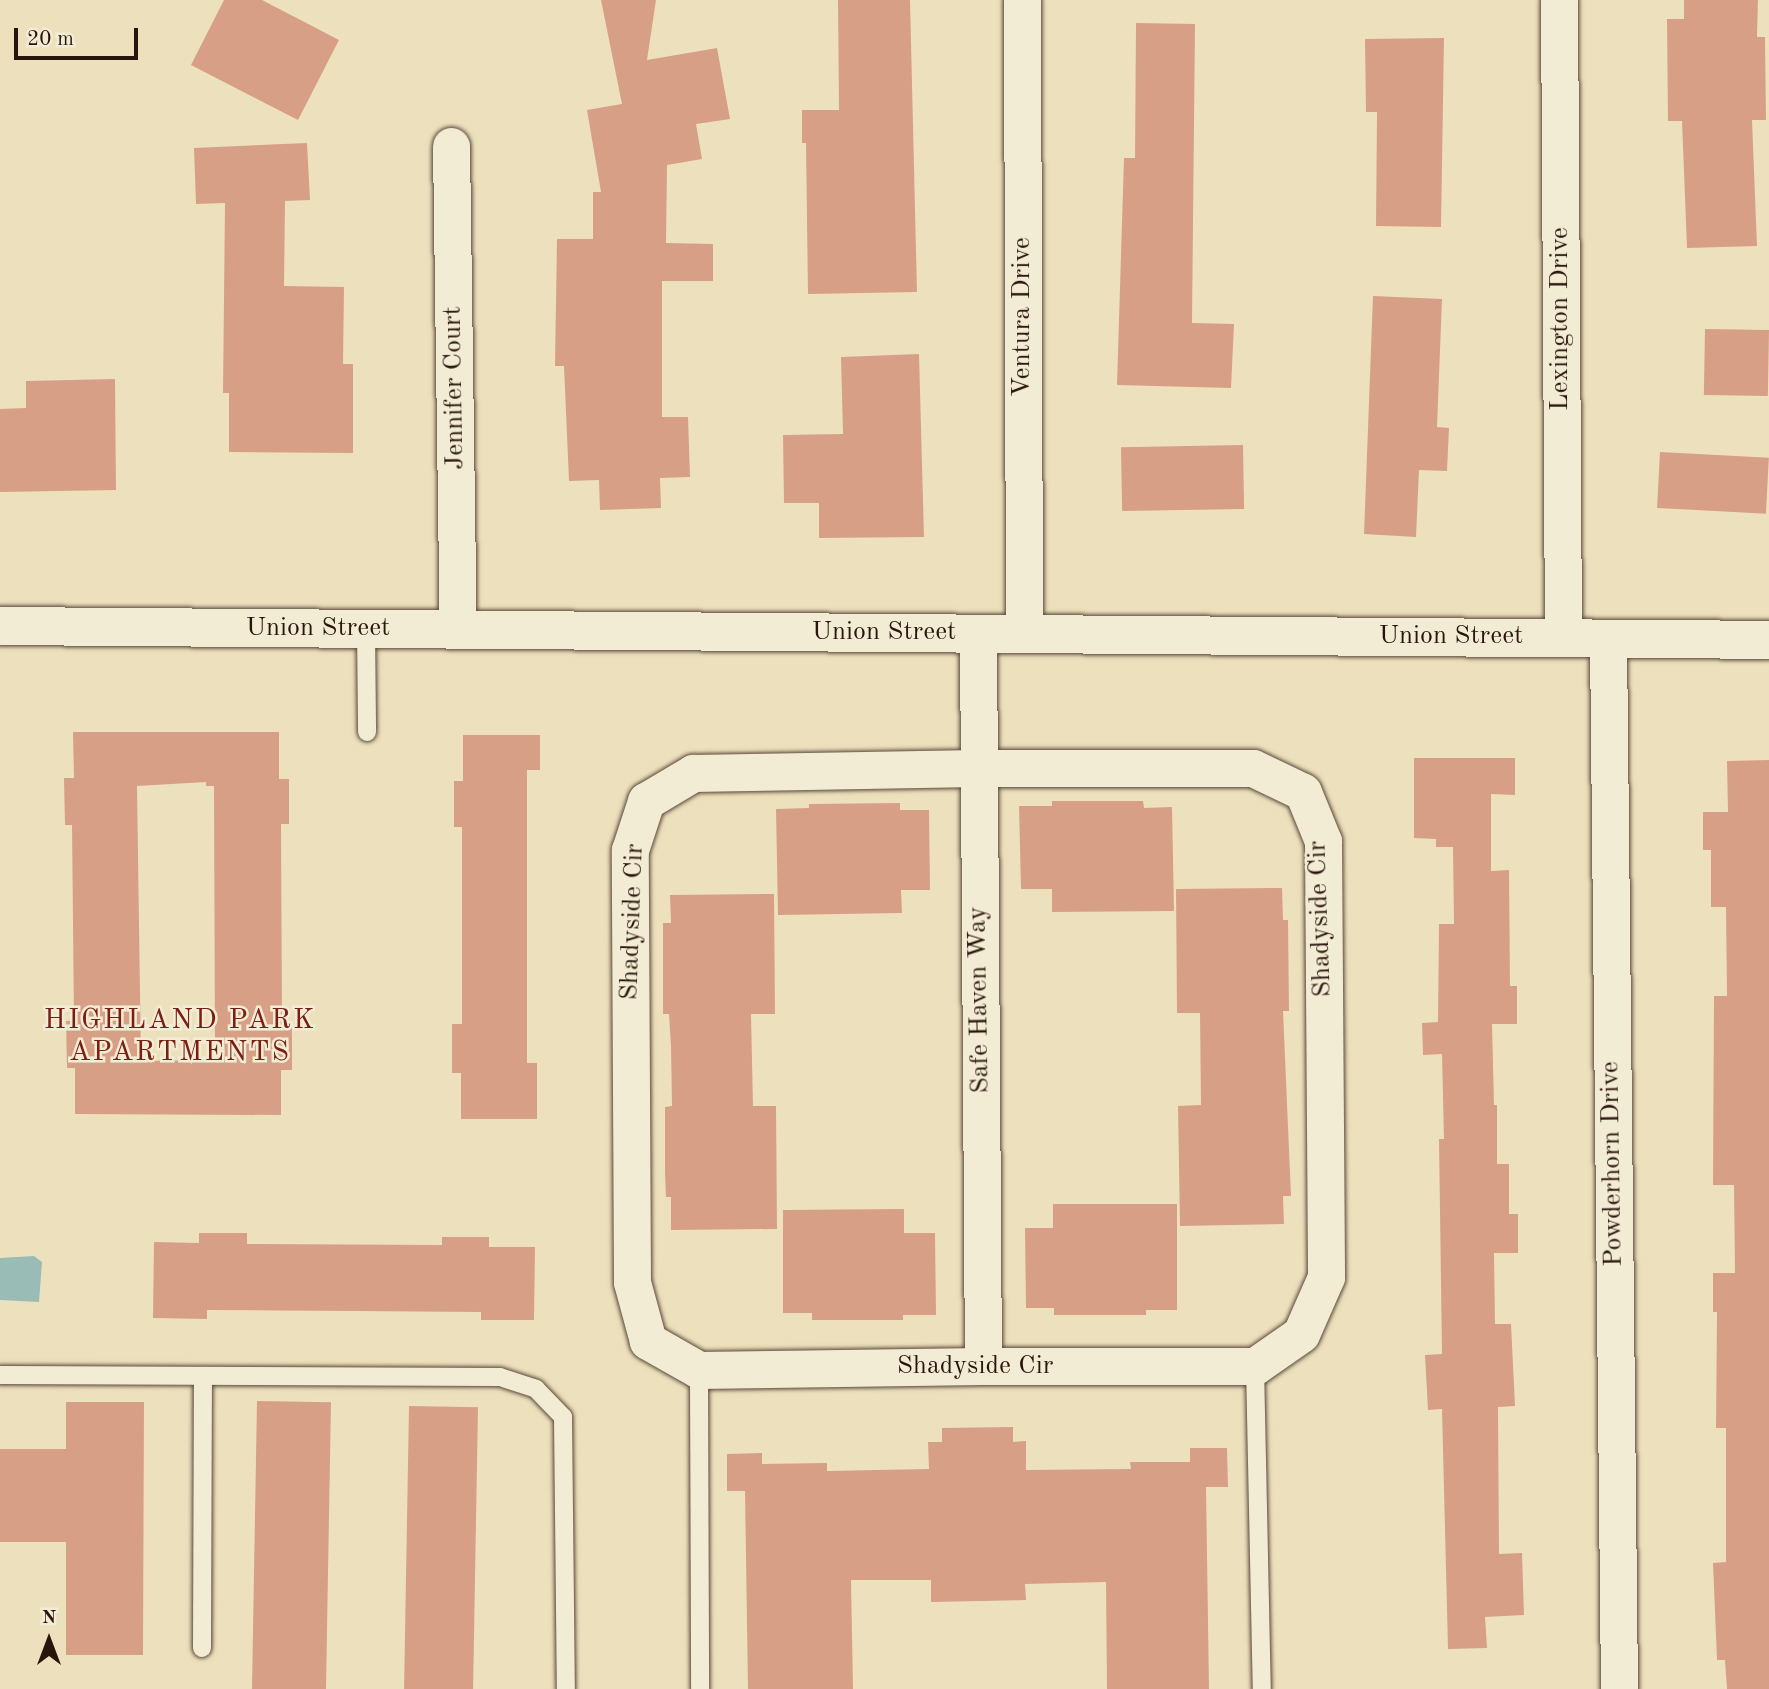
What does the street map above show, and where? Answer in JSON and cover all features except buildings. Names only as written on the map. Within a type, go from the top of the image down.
[{"type":"street","name":"Ventura Drive","points":[[1022,0],[1024,634]]},
{"type":"street","name":"Lexington Drive","points":[[1559,0],[1563,638]]},
{"type":"street","name":"Jennifer Court","points":[[451,145],[458,630]]},
{"type":"street","name":"Union Street","points":[[0,626],[1769,640]]},
{"type":"street","name":"Safe Haven Way","points":[[978,634],[983,1366]]},
{"type":"street","name":"Powderhorn Drive","points":[[1608,639],[1619,1689]]},
{"type":"street","name":"Shadyside Cir","points":[[977,768],[1253,768],[1303,792],[1323,841],[1326,1277],[1301,1334],[1255,1366],[699,1370],[649,1341],[632,1282],[629,850],[646,802],[693,773],[977,768]]},
{"type":"lane","points":[[366,629],[367,733]]},
{"type":"lane","points":[[1255,1366],[1262,1689]]},
{"type":"lane","points":[[699,1370],[700,1689]]},
{"type":"lane","points":[[0,1375],[500,1377],[536,1389],[563,1417],[566,1689]]},
{"type":"lane","points":[[202,1648],[203,1376]]},
{"type":"water","points":[[34,1256],[42,1262],[39,1302],[0,1300],[0,1258]]},
{"type":"district","name":"HIGHLAND PARK APARTMENTS","points":[[180,1037]]}]
